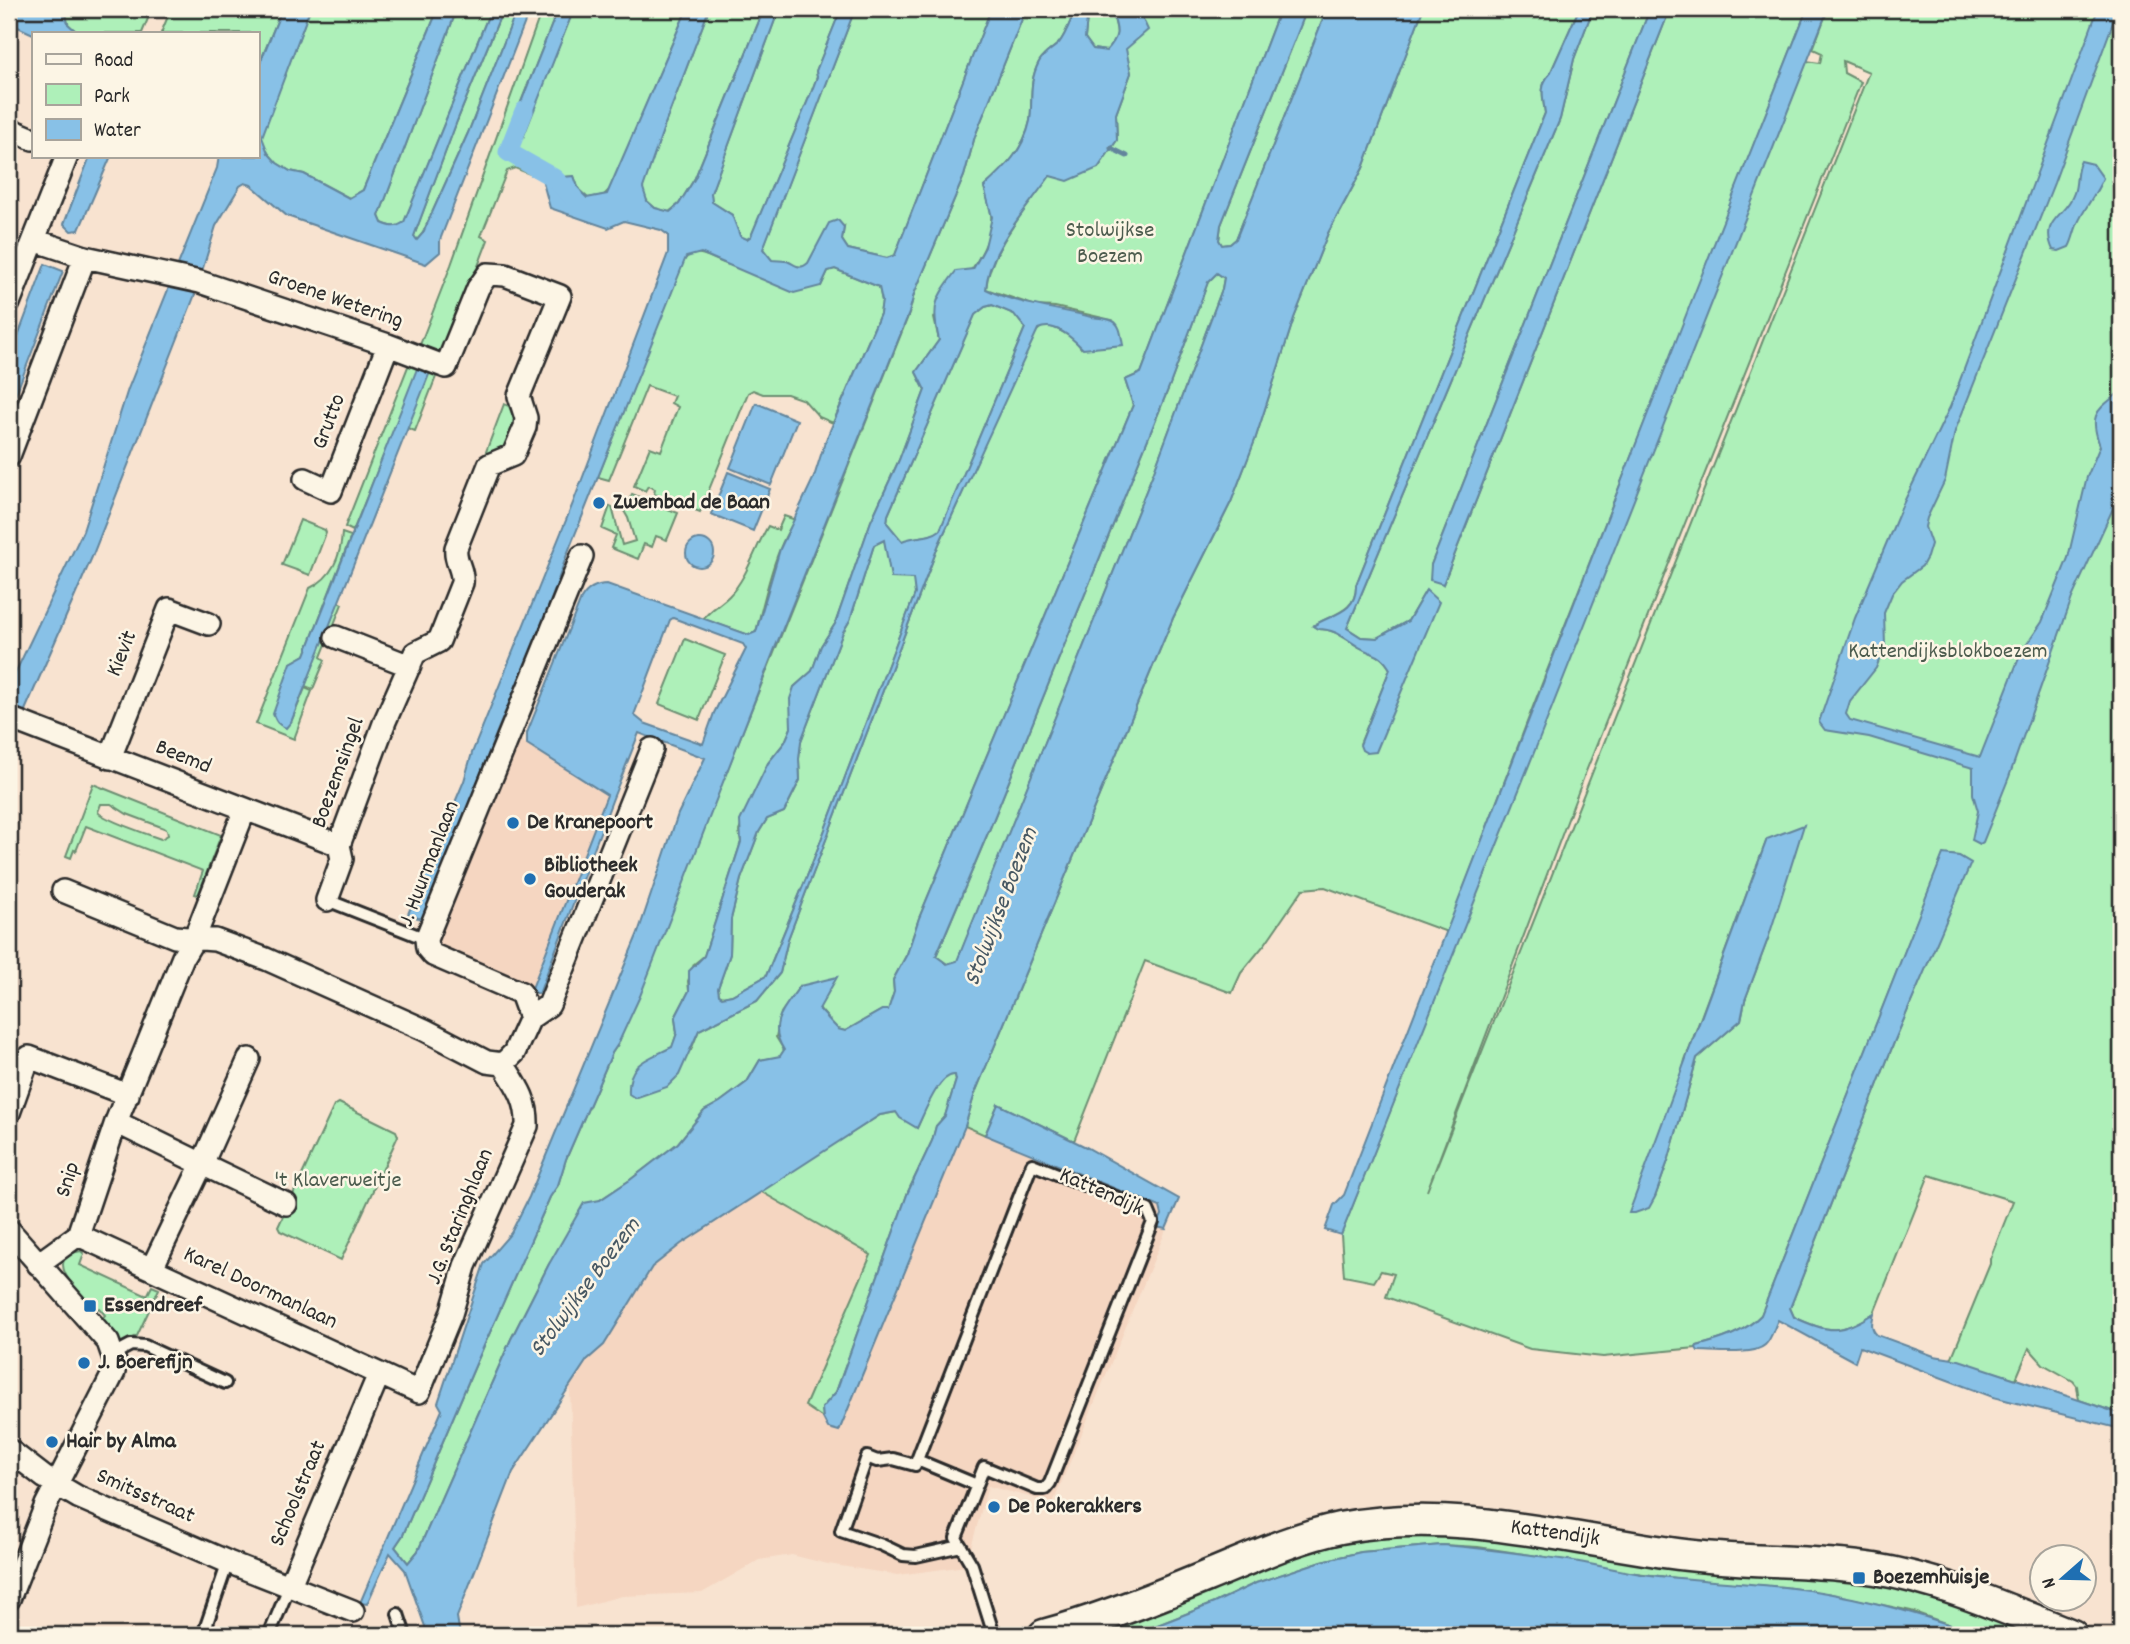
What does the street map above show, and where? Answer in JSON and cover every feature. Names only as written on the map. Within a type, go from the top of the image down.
[{"type":"street","points":[[9,129],[32,139]]},
{"type":"street","points":[[9,303],[66,158]]},
{"type":"street","name":"Groene Wetering","points":[[34,240],[85,257],[200,282],[446,367],[478,288],[488,274],[505,275],[560,296]]},
{"type":"street","points":[[9,456],[85,257]]},
{"type":"street","name":"Boezemsingel","points":[[327,900],[342,859],[339,845],[385,721],[415,653],[439,641],[462,583],[463,575],[455,555],[456,548],[489,465],[513,455],[525,427],[526,418],[519,396],[560,296]]},
{"type":"street","name":"Grutto","points":[[304,480],[331,491],[388,345]]},
{"type":"street","name":"J. Huurmanlaan","points":[[530,1018],[521,993],[433,955],[427,948],[426,939],[582,556]]},
{"type":"street","name":"Kievit","points":[[110,758],[169,609],[209,624]]},
{"type":"street","points":[[336,637],[410,666]]},
{"type":"street","name":"Beemd","points":[[17,722],[339,845]]},
{"type":"street","points":[[63,891],[174,937],[215,940],[274,962],[425,1030],[486,1062],[503,1064],[514,1053],[530,1018],[549,1005],[652,749]]},
{"type":"street","name":"Snip","points":[[78,1235],[116,1122],[183,957],[195,937],[245,810]]},
{"type":"street","points":[[9,1113],[29,1057],[128,1095]]},
{"type":"street","points":[[152,1268],[250,1059]]},
{"type":"street","name":"J.G. Staringhlaan","points":[[419,1392],[451,1314],[465,1266],[527,1126],[528,1110],[503,1064]]},
{"type":"street","points":[[116,1122],[286,1204]]},
{"type":"street","points":[[9,1230],[108,1342],[114,1354],[114,1372],[46,1504],[9,1599]]},
{"type":"street","points":[[38,1264],[78,1235]]},
{"type":"street","name":"Karel Doormanlaan","points":[[78,1235],[419,1392]]},
{"type":"street","name":"Schoolstraat","points":[[290,1585],[379,1374]]},
{"type":"street","name":"Smitsstraat","points":[[9,1450],[57,1485],[79,1497],[228,1562],[353,1611]]},
{"type":"street","name":"Kattendijk","points":[[1044,1635],[1090,1622],[1205,1577],[1265,1550],[1299,1539],[1341,1528],[1453,1521],[1585,1538],[1680,1554],[1812,1562],[1885,1571],[1944,1585],[2072,1635]]},
{"type":"lane","points":[[327,900],[426,939]]},
{"type":"lane","name":"Kattendijk","points":[[917,1460],[1032,1164],[1148,1210],[1153,1222],[1050,1483],[1045,1489],[1037,1489],[984,1467],[977,1485]]},
{"type":"lane","points":[[114,1354],[131,1345],[145,1346],[225,1383]]},
{"type":"lane","points":[[961,1546],[926,1555],[903,1555],[841,1531],[867,1457],[877,1461],[893,1459],[915,1465],[917,1460],[977,1485],[956,1538],[961,1546],[972,1565],[994,1635]]},
{"type":"lane","points":[[203,1635],[228,1562]]},
{"type":"lane","name":"Schoolstraat","points":[[269,1635],[290,1585]]},
{"type":"lane","points":[[398,1614],[405,1635]]},
{"type":"shaded area","points":[[515,737],[607,795],[532,988],[435,949]]},
{"type":"shaded area","points":[[965,1126],[1173,1213],[1053,1503],[988,1486],[966,1566],[898,1575],[828,1564],[792,1555],[759,1560],[702,1593],[622,1596],[576,1608],[570,1386],[587,1360],[604,1345],[652,1267],[760,1191],[871,1255],[806,1406],[823,1418],[828,1428],[839,1431]]},
{"type":"green space","points":[[65,9],[152,9],[142,32],[77,32],[68,24]]},
{"type":"green space","points":[[171,9],[282,9],[259,65],[259,32],[161,32]]},
{"type":"green space","points":[[310,9],[438,9],[363,190],[349,198],[277,163],[268,153],[261,137]]},
{"type":"green space","points":[[457,9],[491,9],[404,223],[396,226],[382,223],[379,216]]},
{"type":"green space","points":[[503,9],[517,9],[468,133],[423,233],[417,240],[414,236]]},
{"type":"green space","points":[[542,9],[558,9],[509,132],[522,138],[574,9],[687,9],[610,189],[604,195],[588,198],[579,190],[574,176],[542,179],[515,168],[507,171],[481,236],[488,240],[447,347],[442,352],[418,350],[451,265]]},
{"type":"green space","points":[[709,9],[764,9],[695,178],[679,204],[669,212],[655,208],[647,201],[642,189]]},
{"type":"green space","points":[[779,9],[841,9],[816,71],[817,77],[811,93],[751,237],[747,240],[740,236],[732,215],[712,202],[711,193]]},
{"type":"green space","points":[[855,9],[991,9],[895,255],[887,258],[848,249],[842,240],[844,227],[805,267],[793,266],[788,261],[772,261],[763,249]]},
{"type":"green space","name":"Stolwijkse Boezem","points":[[1026,9],[1076,9],[1062,40],[1039,62],[1032,84],[1030,121],[1023,141],[1006,165],[984,187],[991,214],[987,242],[972,270],[934,318],[939,340],[916,372],[925,390],[899,460],[871,521],[835,624],[821,646],[812,671],[794,687],[791,728],[785,742],[768,763],[739,831],[741,842],[704,956],[694,964],[688,981],[689,991],[675,1018],[677,1033],[672,1048],[661,1053],[691,1050],[699,1030],[757,1001],[780,973],[788,939],[939,544],[1035,333],[1042,327],[1054,328],[1073,339],[1081,348],[1112,320],[1055,307],[1036,306],[986,289],[994,259],[1002,244],[1050,175],[1098,168],[1117,140],[1116,114],[1131,73],[1125,49],[1132,15],[1129,9],[1280,9],[1141,373],[1125,380],[1133,405],[919,918],[907,954],[893,980],[894,992],[888,1011],[882,1010],[845,1031],[837,1029],[800,986],[781,1013],[776,1037],[784,1050],[780,1057],[760,1060],[747,1082],[704,1111],[678,1143],[600,1200],[549,1264],[511,1339],[418,1551],[408,1563],[395,1547],[403,1535],[618,1044],[909,314],[914,294],[964,176],[975,136]]},
{"type":"green space","points":[[1091,9],[1112,9],[1117,36],[1106,51],[1093,49],[1085,38]]},
{"type":"green space","points":[[1307,9],[1327,9],[1236,239],[1230,244],[1222,245],[1219,240],[1221,225]]},
{"type":"green space","points":[[1423,9],[1579,9],[1544,83],[1545,113],[1356,585],[1352,602],[1313,626],[1344,637],[1376,655],[1390,669],[1360,744],[1426,590],[1408,621],[1377,638],[1361,637],[1347,628],[1560,119],[1574,59],[1593,9],[1650,9],[1431,565],[1443,584],[1670,9],[1807,9],[1447,932],[1325,887],[1303,889],[1241,973],[1232,993],[1145,961],[1074,1141],[998,1104],[985,1135],[965,1126],[975,1093],[1173,618],[1231,502],[1255,440],[1294,318],[1328,233],[1363,168]]},
{"type":"green space","name":"Kattendijksblokboezem","points":[[1828,9],[2121,9],[2121,1414],[2079,1400],[2077,1386],[2073,1381],[2043,1364],[2029,1348],[2016,1379],[1951,1359],[2013,1201],[1929,1175],[1874,1313],[1844,1328],[1826,1329],[1794,1317],[1790,1308],[1895,1040],[1970,863],[1959,856],[1943,855],[1761,1315],[1747,1327],[1696,1348],[1603,1357],[1530,1349],[1386,1297],[1394,1274],[1381,1271],[1374,1282],[1344,1276],[1341,1235],[1807,61],[1820,63],[1822,53],[1813,49]],"holes":[[[1843,61],[1869,72],[1427,1191],[1585,774],[1861,82],[1844,73]],[[1767,839],[1769,936],[1745,1000],[1741,1020],[1697,1058],[1669,1158],[1655,1197],[1685,1060]]]},
{"type":"green space","points":[[694,253],[725,264],[821,286],[828,271],[835,269],[879,287],[882,301],[880,314],[833,423],[819,417],[804,400],[787,394],[763,394],[753,390],[748,393],[700,512],[654,494],[655,489],[648,486],[645,491],[634,486],[650,447],[661,451],[678,407],[671,403],[674,396],[647,386],[609,480],[598,477],[683,262]]},
{"type":"green space","points":[[1217,273],[1224,278],[1222,289],[1154,471],[957,962],[947,964],[936,956],[1169,387],[1208,282]]},
{"type":"green space","points":[[993,305],[1014,314],[1025,328],[940,531],[902,542],[887,523],[888,515],[975,314]]},
{"type":"green space","points":[[409,364],[419,367],[353,531],[345,527]]},
{"type":"green space","points":[[429,371],[437,374],[415,431],[407,428]]},
{"type":"green space","points":[[504,404],[509,406],[516,423],[507,446],[484,457]]},
{"type":"green space","points":[[632,494],[678,513],[667,540],[656,536],[652,547],[644,544],[638,559],[611,548],[616,535],[602,529],[610,506],[622,545],[635,541],[624,511]]},
{"type":"green space","points":[[784,516],[796,520],[777,557],[756,632],[749,635],[703,619],[735,589],[768,526],[778,530]]},
{"type":"green space","points":[[300,520],[325,530],[326,533],[310,575],[282,565]]},
{"type":"green space","points":[[342,533],[351,536],[305,655],[291,663],[291,722],[305,688],[312,691],[294,739],[256,724],[310,588],[330,572],[340,550]]},
{"type":"green space","points":[[884,540],[905,577],[914,579],[915,594],[766,976],[732,995],[723,997],[719,995],[718,988],[730,954],[731,919],[741,879],[759,832],[767,819],[784,812],[800,780],[801,741],[850,620],[874,545]]},
{"type":"green space","points":[[338,602],[342,604],[321,657],[325,660],[313,689],[305,686]]},
{"type":"green space","points":[[685,639],[725,655],[699,720],[659,704]]},
{"type":"green space","points":[[93,784],[221,835],[198,895],[195,894],[203,871],[86,826],[76,851],[74,850],[71,858],[66,856]],"holes":[[[101,804],[111,804],[127,814],[164,828],[168,835],[161,839],[117,823],[98,812]]]},
{"type":"green space","points":[[951,1074],[955,1075],[956,1080],[945,1116],[936,1126],[932,1141],[908,1192],[836,1392],[822,1408],[823,1418],[805,1406],[871,1255],[760,1191],[880,1115],[897,1112],[917,1128],[935,1090]]},
{"type":"green space","name":"'t Klaverweitje","points":[[339,1103],[396,1131],[398,1136],[341,1260],[280,1231],[278,1227],[334,1106]]},
{"type":"green space","points":[[81,1251],[84,1254],[80,1265],[147,1296],[152,1286],[159,1289],[137,1336],[122,1343],[102,1319],[105,1315],[99,1308],[95,1310],[67,1278],[64,1261],[69,1255]]},
{"type":"green space","points":[[1443,1531],[1878,1578],[2046,1635],[1979,1635],[1911,1611],[1831,1594],[1784,1587],[1707,1582],[1612,1570],[1478,1547],[1442,1545],[1361,1552],[1322,1561],[1256,1583],[1214,1603],[1132,1635],[1076,1635],[1320,1543]]},
{"type":"water","points":[[9,9],[65,9],[68,24],[77,32],[32,34],[9,23]]},
{"type":"water","points":[[282,9],[310,9],[262,137],[268,153],[277,163],[349,198],[363,190],[438,9],[457,9],[379,216],[382,223],[398,225],[404,222],[491,9],[503,9],[414,236],[417,240],[423,233],[468,133],[517,9],[530,9],[440,240],[440,252],[426,264],[287,216],[251,185],[245,183],[240,186],[216,226],[194,297],[92,557],[9,747],[9,686],[83,531],[128,389],[217,168],[219,158],[259,158],[259,65]]},
{"type":"water","points":[[558,9],[574,9],[523,138],[509,133]]},
{"type":"water","name":"Stolwijkse Boezem","points":[[687,9],[709,9],[643,188],[647,201],[655,208],[670,212],[679,204],[695,178],[764,9],[779,9],[711,193],[712,202],[732,215],[740,236],[747,239],[751,236],[811,93],[817,77],[816,71],[841,9],[855,9],[763,249],[772,260],[803,266],[808,263],[829,223],[838,220],[844,227],[842,240],[848,249],[887,258],[895,255],[991,9],[1026,9],[975,136],[964,176],[914,294],[909,313],[640,996],[612,1053],[566,1159],[558,1185],[550,1197],[475,1366],[403,1535],[395,1547],[408,1563],[418,1551],[511,1339],[584,1203],[600,1200],[630,1180],[678,1143],[704,1111],[747,1082],[760,1060],[780,1056],[784,1050],[779,1041],[777,1024],[783,1009],[800,986],[837,977],[819,1009],[838,1029],[845,1031],[882,1010],[888,1010],[894,992],[893,980],[907,954],[919,918],[1133,405],[1125,380],[1141,373],[1280,9],[1307,9],[1221,225],[1219,240],[1222,245],[1230,244],[1236,239],[1327,9],[1423,9],[1363,168],[1328,233],[1294,318],[1255,440],[1231,502],[1173,618],[975,1093],[965,1126],[839,1431],[828,1428],[822,1408],[836,1392],[908,1192],[932,1141],[936,1126],[945,1116],[956,1080],[955,1075],[943,1080],[917,1128],[900,1118],[896,1112],[880,1115],[681,1244],[652,1267],[604,1345],[587,1360],[513,1472],[457,1617],[460,1635],[428,1635],[405,1570],[390,1553],[367,1604],[360,1603],[442,1410],[438,1403],[484,1264],[511,1233],[529,1197],[638,933],[678,814],[705,758],[639,733],[539,994],[531,991],[607,795],[527,744],[527,733],[581,599],[595,586],[607,584],[749,635],[756,632],[780,549],[814,477],[825,442],[880,314],[882,301],[879,287],[835,269],[828,271],[821,286],[794,293],[701,253],[686,257],[423,920],[408,914],[464,781],[472,753],[573,503],[668,253],[668,235],[661,230],[624,221],[608,228],[550,208],[542,179],[574,176],[579,190],[587,198],[607,194]],"holes":[[[1217,273],[1224,278],[1222,289],[1154,471],[957,961],[947,964],[936,956],[1169,387],[1208,282]],[[673,618],[743,644],[746,649],[714,713],[703,744],[644,723],[634,715]]]},
{"type":"water","points":[[1076,9],[1092,9],[1087,18],[1085,38],[1093,49],[1106,51],[1116,36],[1111,9],[1129,9],[1132,15],[1142,17],[1148,30],[1126,49],[1131,73],[1116,114],[1117,140],[1098,168],[1068,181],[1050,176],[1001,244],[988,274],[986,289],[1024,303],[1111,320],[1119,328],[1123,345],[1083,349],[1057,329],[1038,329],[939,544],[788,939],[780,973],[757,1001],[699,1030],[679,1075],[667,1087],[635,1098],[629,1094],[629,1083],[635,1068],[672,1047],[677,1033],[675,1018],[689,991],[689,971],[704,956],[741,842],[740,821],[768,763],[785,742],[791,728],[790,699],[794,687],[812,671],[821,646],[835,624],[871,521],[899,460],[925,390],[916,372],[939,340],[935,311],[939,296],[956,271],[973,269],[985,247],[992,217],[984,187],[1006,165],[1023,141],[1030,121],[1032,84],[1039,62],[1062,40]],"holes":[[[992,305],[1014,314],[1025,328],[940,530],[931,535],[902,541],[887,523],[888,515],[975,315]],[[884,540],[891,578],[913,579],[915,594],[766,976],[732,995],[722,997],[718,988],[730,954],[731,919],[741,879],[759,832],[767,819],[784,812],[800,780],[801,741],[850,620],[874,545]]]},
{"type":"water","points":[[1579,9],[1593,9],[1574,59],[1560,119],[1347,628],[1361,637],[1377,638],[1408,621],[1426,590],[1439,602],[1376,752],[1367,753],[1360,745],[1390,669],[1376,655],[1344,637],[1313,626],[1341,612],[1352,602],[1356,585],[1545,113],[1544,83]]},
{"type":"water","points":[[1650,9],[1670,9],[1443,584],[1430,580],[1431,565]]},
{"type":"water","points":[[1807,9],[1828,9],[1341,1235],[1325,1230],[1334,1205],[1344,1195]]},
{"type":"water","points":[[2098,9],[2118,9],[2054,183],[1955,431],[1945,480],[1925,527],[1931,544],[1927,557],[1922,566],[1902,581],[1892,594],[1884,613],[1885,646],[1876,668],[1850,701],[1846,714],[1850,720],[1980,757],[2021,653],[2042,622],[2068,558],[2087,477],[2100,446],[2095,419],[2101,408],[2121,391],[2121,491],[2072,598],[2009,777],[1980,844],[1972,840],[1978,811],[1973,794],[1973,768],[1869,737],[1825,730],[1819,722],[1855,618],[1902,506],[1950,407]]},
{"type":"water","points":[[89,158],[110,158],[79,230],[71,231],[64,224]]},
{"type":"water","points":[[2081,161],[2093,164],[2103,178],[2080,219],[2069,247],[2053,250],[2049,231],[2074,193]]},
{"type":"water","points":[[45,264],[63,271],[9,412],[9,360]]},
{"type":"water","points":[[424,351],[438,352],[291,722],[286,728],[278,723],[273,714],[291,663],[305,655]]},
{"type":"water","points":[[756,403],[797,420],[771,485],[730,468]]},
{"type":"water","points":[[728,472],[770,489],[753,531],[711,514]]},
{"type":"water","points":[[700,539],[710,543],[714,553],[710,563],[700,567],[690,563],[686,553],[690,543]]},
{"type":"water","points":[[1804,825],[1769,936],[1745,1000],[1741,1020],[1697,1058],[1669,1158],[1655,1197],[1649,1208],[1629,1213],[1767,839]]},
{"type":"water","points":[[1943,854],[1959,856],[1971,863],[1895,1040],[1790,1308],[1794,1317],[1826,1329],[1853,1325],[1874,1313],[1872,1327],[1877,1335],[1934,1356],[1959,1360],[2121,1414],[2121,1429],[1993,1397],[1860,1347],[1855,1362],[1778,1320],[1765,1345],[1752,1351],[1698,1351],[1696,1348],[1739,1331],[1761,1315]]},
{"type":"water","points":[[998,1104],[1086,1147],[1179,1199],[1166,1229],[1156,1227],[1162,1215],[1160,1207],[985,1135]]},
{"type":"water","points":[[1442,1545],[1568,1560],[1641,1574],[1834,1594],[1907,1612],[1979,1635],[1132,1635],[1214,1603],[1256,1583],[1322,1561],[1361,1552]]},
{"type":"waterway","points":[[524,111],[508,152],[554,178],[573,197]]},
{"type":"waterway","points":[[1111,148],[1127,156]]},
{"type":"place","name":"Zwembad de Baan","points":[[599,503]]},
{"type":"place","name":"De Kranepoort","points":[[513,823]]},
{"type":"place","name":"Bibliotheek Gouderak","points":[[530,879]]},
{"type":"place","name":"Essendreef","points":[[90,1306]]},
{"type":"place","name":"J. Boerefijn","points":[[84,1363]]},
{"type":"place","name":"Hair by Alma","points":[[52,1442]]},
{"type":"place","name":"De Pokerakkers","points":[[994,1507]]},
{"type":"place","name":"Boezemhuisje","points":[[1859,1578]]}]
